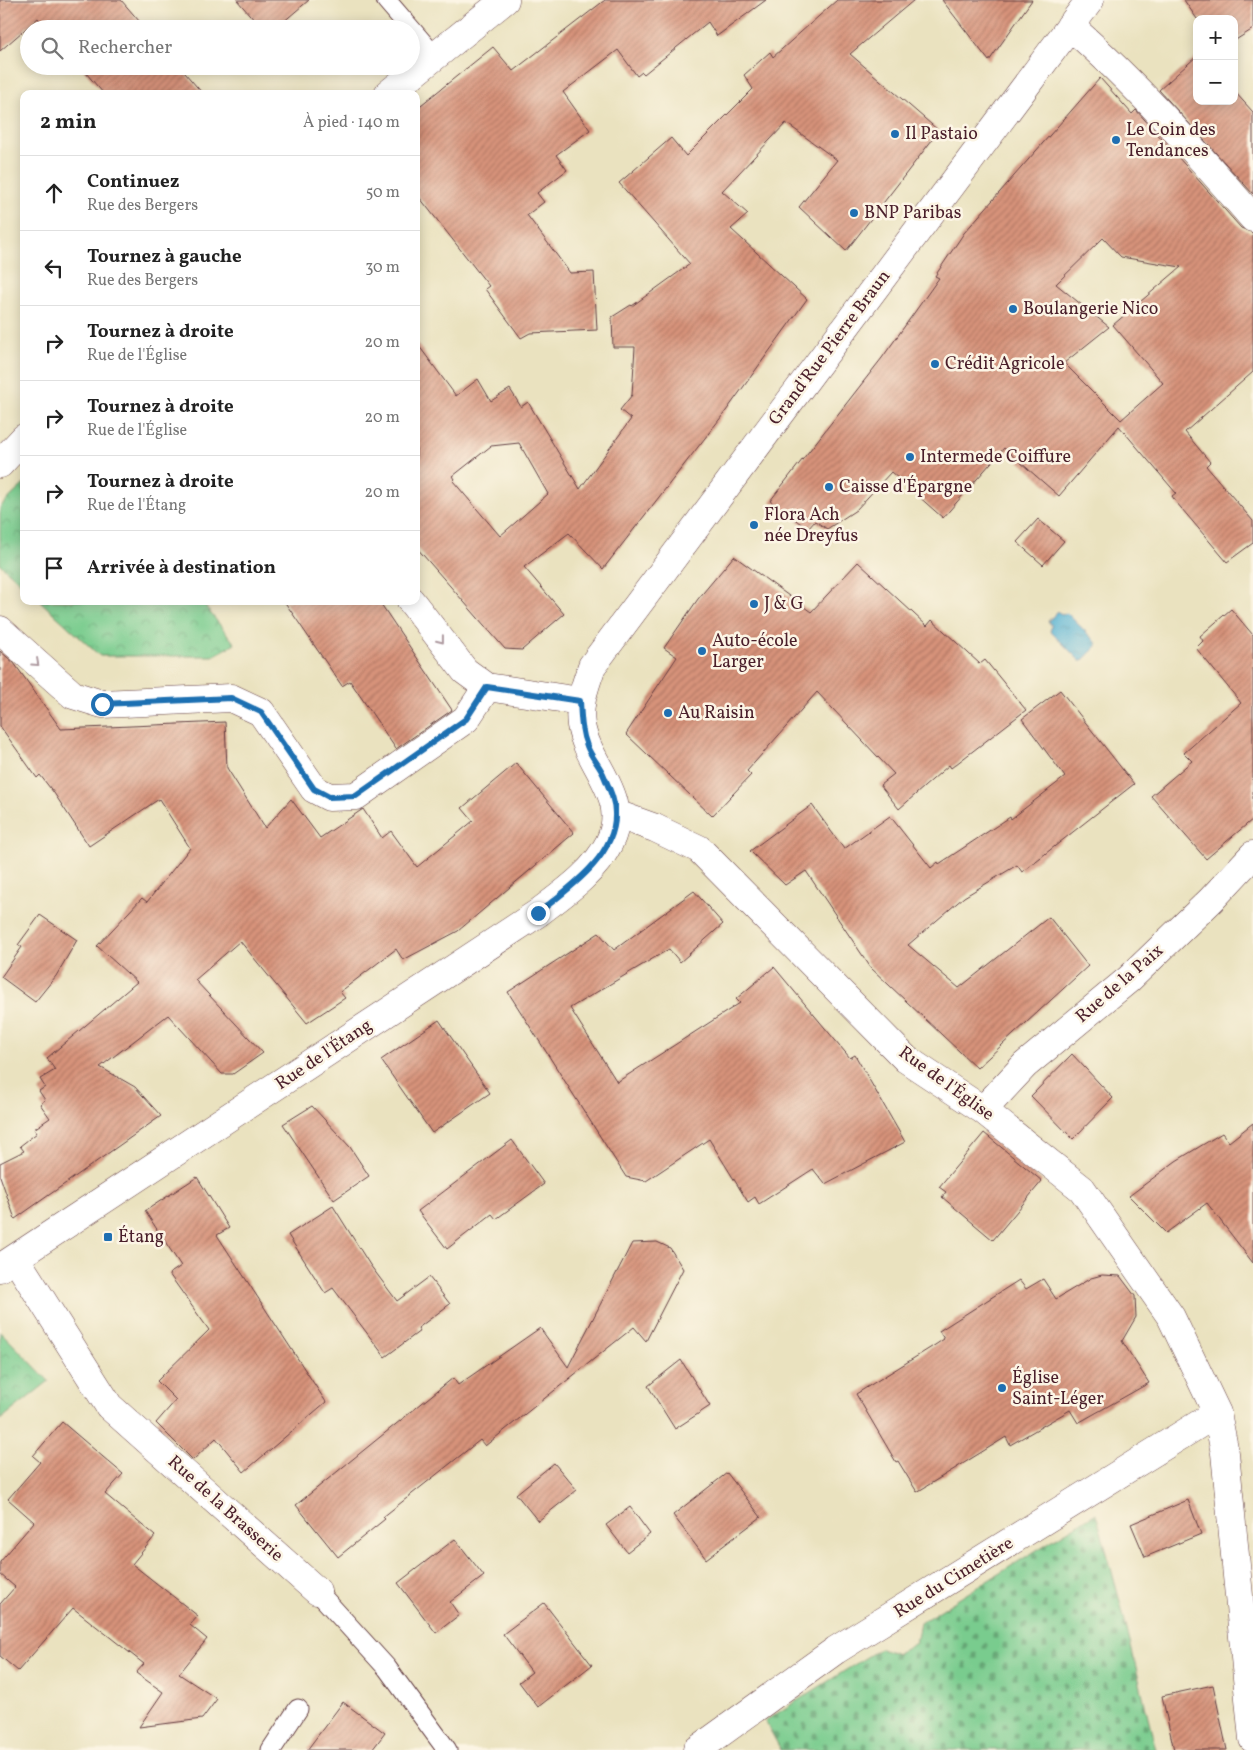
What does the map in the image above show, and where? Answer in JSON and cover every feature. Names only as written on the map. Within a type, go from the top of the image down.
[{"type":"street","points":[[420,69],[505,0]]},
{"type":"street","name":"Grand'Rue Pierre Braun","points":[[580,701],[592,666],[1090,0]]},
{"type":"street","points":[[1070,26],[1105,56],[1192,148],[1253,218]]},
{"type":"street","points":[[393,90],[412,75]]},
{"type":"street","points":[[0,464],[20,442]]},
{"type":"street","points":[[414,605],[465,671],[487,687],[580,701],[581,726],[588,747],[612,795],[616,814]]},
{"type":"street","points":[[0,630],[73,695],[102,704],[231,698],[261,712],[314,789],[329,797],[356,796],[411,758],[466,719],[487,687]]},
{"type":"street","name":"Rue de l'Église","points":[[616,814],[655,828],[699,849],[906,1059],[983,1110],[1082,1189],[1171,1317],[1217,1413],[1225,1453],[1253,1740]]},
{"type":"street","name":"Rue de l'Étang","points":[[8,1264],[538,913],[584,876],[609,843],[616,814]]},
{"type":"street","name":"Rue de la Paix","points":[[983,1110],[1025,1065],[1129,980],[1211,900],[1253,855]]},
{"type":"street","name":"Rue de la Brasserie","points":[[8,1264],[109,1406],[317,1591]]},
{"type":"street","name":"Rue du Cimetière","points":[[697,1750],[836,1650],[1217,1413]]},
{"type":"lane","points":[[386,0],[403,20]]},
{"type":"lane","points":[[420,40],[435,57]]},
{"type":"lane","name":"Rue de la Brasserie","points":[[317,1591],[387,1668],[447,1750]]},
{"type":"lane","points":[[271,1750],[298,1708]]},
{"type":"green space","points":[[20,488],[20,582],[0,564],[0,507]]},
{"type":"green space","points":[[44,605],[204,605],[235,644],[213,656],[100,656]]},
{"type":"green space","points":[[0,1331],[49,1381],[0,1420]]},
{"type":"green space","points":[[1096,1513],[1121,1605],[1156,1750],[781,1750],[765,1721],[881,1648],[897,1654],[916,1643],[920,1623]]},
{"type":"water","points":[[1058,611],[1062,615],[1067,613],[1097,643],[1097,646],[1082,661],[1050,631],[1052,626],[1048,621]]},
{"type":"building","points":[[0,0],[121,0],[138,20],[40,20],[38,18],[36,20],[20,20],[20,34],[0,51]]},
{"type":"building","points":[[237,0],[309,0],[286,20],[254,20]]},
{"type":"building","points":[[605,0],[766,0],[717,36],[708,22],[644,74],[642,72],[637,76],[618,50],[563,92],[590,130],[556,155],[567,170],[537,193],[544,202],[527,215],[570,273],[594,272],[597,330],[530,333],[521,338],[485,289],[489,286],[420,198],[420,106],[493,47],[513,71]]},
{"type":"building","points":[[837,0],[914,0],[850,54],[939,131],[846,251],[799,207],[837,160],[786,123],[722,191],[748,214],[731,229],[807,299],[726,411],[603,569],[569,533],[524,567],[564,614],[522,650],[505,649],[420,552],[420,347],[456,396],[478,379],[491,401],[510,389],[521,407],[528,402],[580,489],[631,419],[620,410],[632,395],[635,347],[613,347],[612,317],[632,306],[690,264],[619,183],[671,138],[686,156],[753,89],[744,75],[770,52],[773,57]],"holes":[[[519,443],[548,494],[500,536],[453,481],[455,479],[453,476],[491,446]]]},
{"type":"building","points":[[942,0],[1032,0],[989,61]]},
{"type":"building","points":[[1184,0],[1253,0],[1253,29],[1238,38],[1238,15],[1194,15]]},
{"type":"building","points":[[1193,60],[1193,105],[1238,105],[1238,95],[1253,112],[1253,194],[1159,90]]},
{"type":"building","points":[[88,75],[187,75],[200,90],[101,90]]},
{"type":"building","points":[[1100,78],[1132,114],[1136,110],[1241,228],[1253,233],[1253,372],[1185,432],[1210,462],[1206,466],[1253,521],[1253,543],[1227,562],[1176,502],[1172,496],[1176,493],[1119,426],[1059,496],[1004,448],[943,518],[891,472],[856,510],[827,529],[815,521],[808,529],[770,501],[882,358],[939,278],[935,276],[964,233]],"holes":[[[1103,238],[1121,257],[1181,267],[1113,325],[1163,383],[1121,420],[1064,363],[1109,327],[1056,284]]]},
{"type":"building","points":[[1038,519],[1064,541],[1043,565],[1017,542]]},
{"type":"building","points":[[734,556],[811,612],[858,562],[927,626],[932,620],[980,664],[985,660],[1026,710],[951,768],[949,765],[899,809],[880,785],[894,774],[817,692],[747,771],[751,775],[712,816],[626,734],[677,657],[664,648],[698,599]]},
{"type":"building","points":[[287,605],[382,605],[452,710],[396,749],[350,681],[342,686]]},
{"type":"building","points":[[1231,609],[1253,635],[1253,819],[1206,859],[1151,796],[1192,761],[1184,753],[1241,703],[1196,648],[1203,641],[1200,636]]},
{"type":"building","points":[[0,651],[14,663],[61,729],[225,722],[227,768],[265,828],[291,799],[320,838],[363,809],[382,838],[391,831],[417,867],[473,821],[462,808],[516,763],[574,833],[458,931],[403,960],[396,949],[340,992],[345,998],[307,1023],[240,941],[195,980],[263,1053],[233,1074],[222,1074],[168,1015],[100,1067],[135,1087],[161,1116],[15,1219],[0,1176],[0,1163],[24,1151],[20,1146],[37,1133],[34,1129],[50,1118],[40,1104],[45,1100],[39,1091],[45,1087],[40,1079],[55,1070],[47,1058],[137,982],[97,946],[142,898],[147,902],[190,848],[159,799],[89,846],[54,793],[40,775],[37,778],[0,726]]},
{"type":"building","points":[[1060,690],[1134,784],[1022,872],[1017,865],[964,897],[908,945],[959,988],[1049,917],[1088,966],[977,1068],[871,968],[806,871],[785,885],[750,851],[812,805],[844,849],[890,816],[931,868],[938,862],[939,864],[1010,817],[1011,819],[1065,777],[1022,719]]},
{"type":"building","points":[[694,891],[723,924],[680,962],[669,949],[570,1008],[617,1082],[740,1003],[736,999],[774,967],[850,1058],[855,1055],[905,1142],[825,1184],[813,1169],[759,1204],[755,1197],[748,1202],[709,1139],[646,1181],[626,1177],[508,992],[599,933],[614,950]]},
{"type":"building","points":[[40,915],[77,940],[56,976],[35,1002],[1,977],[22,947],[18,945]]},
{"type":"building","points":[[439,1020],[490,1093],[432,1133],[381,1060]]},
{"type":"building","points":[[1072,1054],[1113,1098],[1073,1139],[1031,1096]]},
{"type":"building","points":[[312,1106],[350,1147],[369,1176],[334,1200],[283,1124]]},
{"type":"building","points":[[1253,1123],[1253,1263],[1207,1203],[1166,1233],[1129,1196],[1176,1161],[1222,1133],[1229,1142]]},
{"type":"building","points":[[984,1133],[1042,1181],[993,1240],[942,1197],[946,1192],[939,1187]]},
{"type":"building","points":[[512,1140],[544,1184],[496,1219],[492,1214],[447,1249],[418,1211]]},
{"type":"building","points":[[197,1177],[229,1228],[217,1235],[326,1402],[244,1472],[216,1438],[193,1460],[156,1423],[176,1400],[157,1381],[209,1330],[169,1274],[181,1266],[145,1211]]},
{"type":"building","points":[[333,1206],[370,1265],[397,1301],[429,1277],[450,1304],[418,1328],[420,1331],[385,1357],[333,1288],[325,1293],[288,1235]]},
{"type":"building","points":[[657,1242],[670,1248],[683,1269],[646,1341],[634,1327],[485,1446],[480,1440],[383,1517],[385,1519],[338,1557],[296,1505],[453,1378],[458,1385],[540,1328],[568,1367],[632,1243]]},
{"type":"building","name":"Église Saint-Léger","points":[[1102,1275],[1120,1276],[1135,1296],[1136,1317],[1122,1341],[1149,1383],[1078,1423],[1070,1410],[1010,1445],[1006,1437],[917,1492],[898,1461],[896,1462],[856,1394],[944,1339],[939,1331],[1019,1280],[1026,1289],[1043,1279],[1056,1299],[1091,1278]]},
{"type":"building","points":[[681,1360],[710,1406],[675,1429],[648,1386]]},
{"type":"building","points":[[62,1422],[123,1474],[105,1494],[155,1536],[132,1564],[198,1616],[190,1625],[207,1639],[179,1674],[217,1699],[202,1719],[139,1727],[163,1692],[136,1673],[144,1664],[73,1608],[18,1671],[0,1656],[0,1604],[15,1587],[0,1574],[0,1562],[34,1522],[8,1499],[40,1462],[33,1456]]},
{"type":"building","points":[[554,1463],[577,1490],[538,1521],[516,1494]]},
{"type":"building","points":[[727,1473],[761,1517],[706,1559],[673,1515]]},
{"type":"building","points":[[1188,1500],[1201,1534],[1145,1557],[1131,1524]]},
{"type":"building","points":[[630,1507],[650,1534],[627,1552],[606,1525]]},
{"type":"building","points":[[455,1539],[484,1576],[450,1602],[459,1615],[436,1633],[398,1583]]},
{"type":"building","points":[[544,1603],[592,1665],[538,1707],[519,1682],[532,1672],[503,1634]]},
{"type":"building","points":[[1213,1685],[1227,1750],[1174,1750],[1162,1696]]},
{"type":"building","points":[[343,1702],[385,1733],[372,1750],[307,1750]]},
{"type":"place","name":"Il Pastaio","points":[[895,134]]},
{"type":"place","name":"Le Coin des Tendances","points":[[1116,140]]},
{"type":"place","name":"BNP Paribas","points":[[854,213]]},
{"type":"place","name":"Boulangerie Nico","points":[[1013,309]]},
{"type":"place","name":"Crédit Agricole","points":[[935,364]]},
{"type":"place","name":"Intermede Coiffure","points":[[910,457]]},
{"type":"place","name":"Caisse d'Épargne","points":[[829,487]]},
{"type":"place","name":"Flora Ach née Dreyfus","points":[[754,525]]},
{"type":"place","name":"J & G","points":[[754,604]]},
{"type":"place","name":"Auto-école Larger","points":[[702,651]]},
{"type":"place","name":"Au Raisin","points":[[668,713]]},
{"type":"place","name":"Étang","points":[[108,1237]]},
{"type":"place","name":"Église Saint-Léger","points":[[1002,1388]]},
{"type":"route","points":[[102,704],[231,698],[261,712],[314,789],[329,797],[356,796],[466,719],[487,687],[580,701],[581,726],[588,747],[612,795],[616,814],[609,843],[584,876],[538,913]]}]
